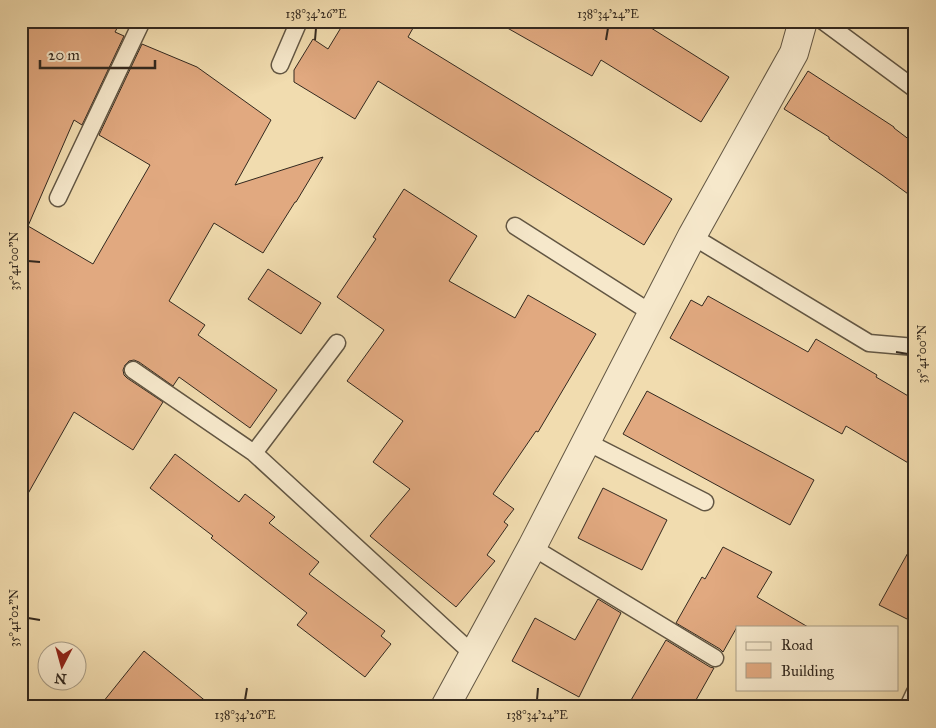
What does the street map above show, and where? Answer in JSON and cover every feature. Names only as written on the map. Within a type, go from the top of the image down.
[{"type":"street","points":[[445,707],[532,547],[692,236],[794,53],[804,21]]},
{"type":"lane","points":[[58,198],[142,21]]},
{"type":"lane","points":[[280,65],[299,21]]},
{"type":"lane","points":[[823,21],[915,89]]},
{"type":"lane","points":[[515,226],[653,314]]},
{"type":"lane","points":[[692,236],[869,343],[915,346]]},
{"type":"lane","points":[[254,453],[338,344]]},
{"type":"lane","points":[[133,370],[254,453],[474,655]]},
{"type":"lane","points":[[587,442],[705,502]]},
{"type":"lane","points":[[532,547],[715,658]]},
{"type":"lane","points":[[908,707],[915,692]]},
{"type":"building","points":[[21,21],[121,21],[115,32],[124,36],[82,125],[74,120],[28,226],[93,264],[150,165],[99,135],[142,44],[197,67],[271,120],[235,185],[323,157],[263,253],[214,223],[169,301],[205,325],[198,335],[277,390],[250,428],[179,377],[173,386],[139,362],[129,361],[123,370],[124,375],[163,402],[133,450],[74,412],[21,506]]},
{"type":"building","points":[[345,21],[417,21],[408,37],[672,199],[644,245],[378,81],[355,119],[294,82],[294,70],[313,39],[328,49]]},
{"type":"building","points":[[495,21],[640,21],[729,77],[701,122],[601,60],[592,76]]},
{"type":"building","points":[[808,71],[894,127],[915,144],[915,199],[829,139],[829,137],[784,109]]},
{"type":"building","points":[[404,189],[477,236],[449,281],[515,318],[528,295],[596,334],[538,432],[536,431],[493,494],[514,509],[504,522],[508,525],[487,555],[495,561],[456,607],[370,536],[410,489],[373,462],[403,421],[347,381],[384,330],[337,297],[376,239],[373,237]]},
{"type":"building","points":[[268,269],[321,303],[301,334],[248,299]]},
{"type":"building","points":[[708,296],[808,352],[816,339],[915,400],[915,467],[846,426],[842,434],[670,338],[691,300],[702,306]]},
{"type":"building","points":[[647,391],[814,480],[790,525],[623,434]]},
{"type":"building","points":[[175,454],[239,502],[245,494],[275,517],[269,523],[319,562],[309,574],[385,631],[381,636],[391,644],[365,677],[297,625],[307,613],[211,538],[213,536],[150,488]]},
{"type":"building","points":[[603,488],[667,520],[642,570],[578,538]]},
{"type":"building","points":[[915,540],[915,623],[879,605]]},
{"type":"building","points":[[723,547],[772,572],[757,597],[806,626],[736,626],[723,652],[676,623],[702,577],[705,579]]},
{"type":"building","points":[[598,599],[621,613],[579,697],[512,661],[535,618],[575,640]]},
{"type":"building","points":[[666,640],[714,668],[692,707],[627,707]]},
{"type":"building","points":[[144,651],[213,707],[99,707]]}]
